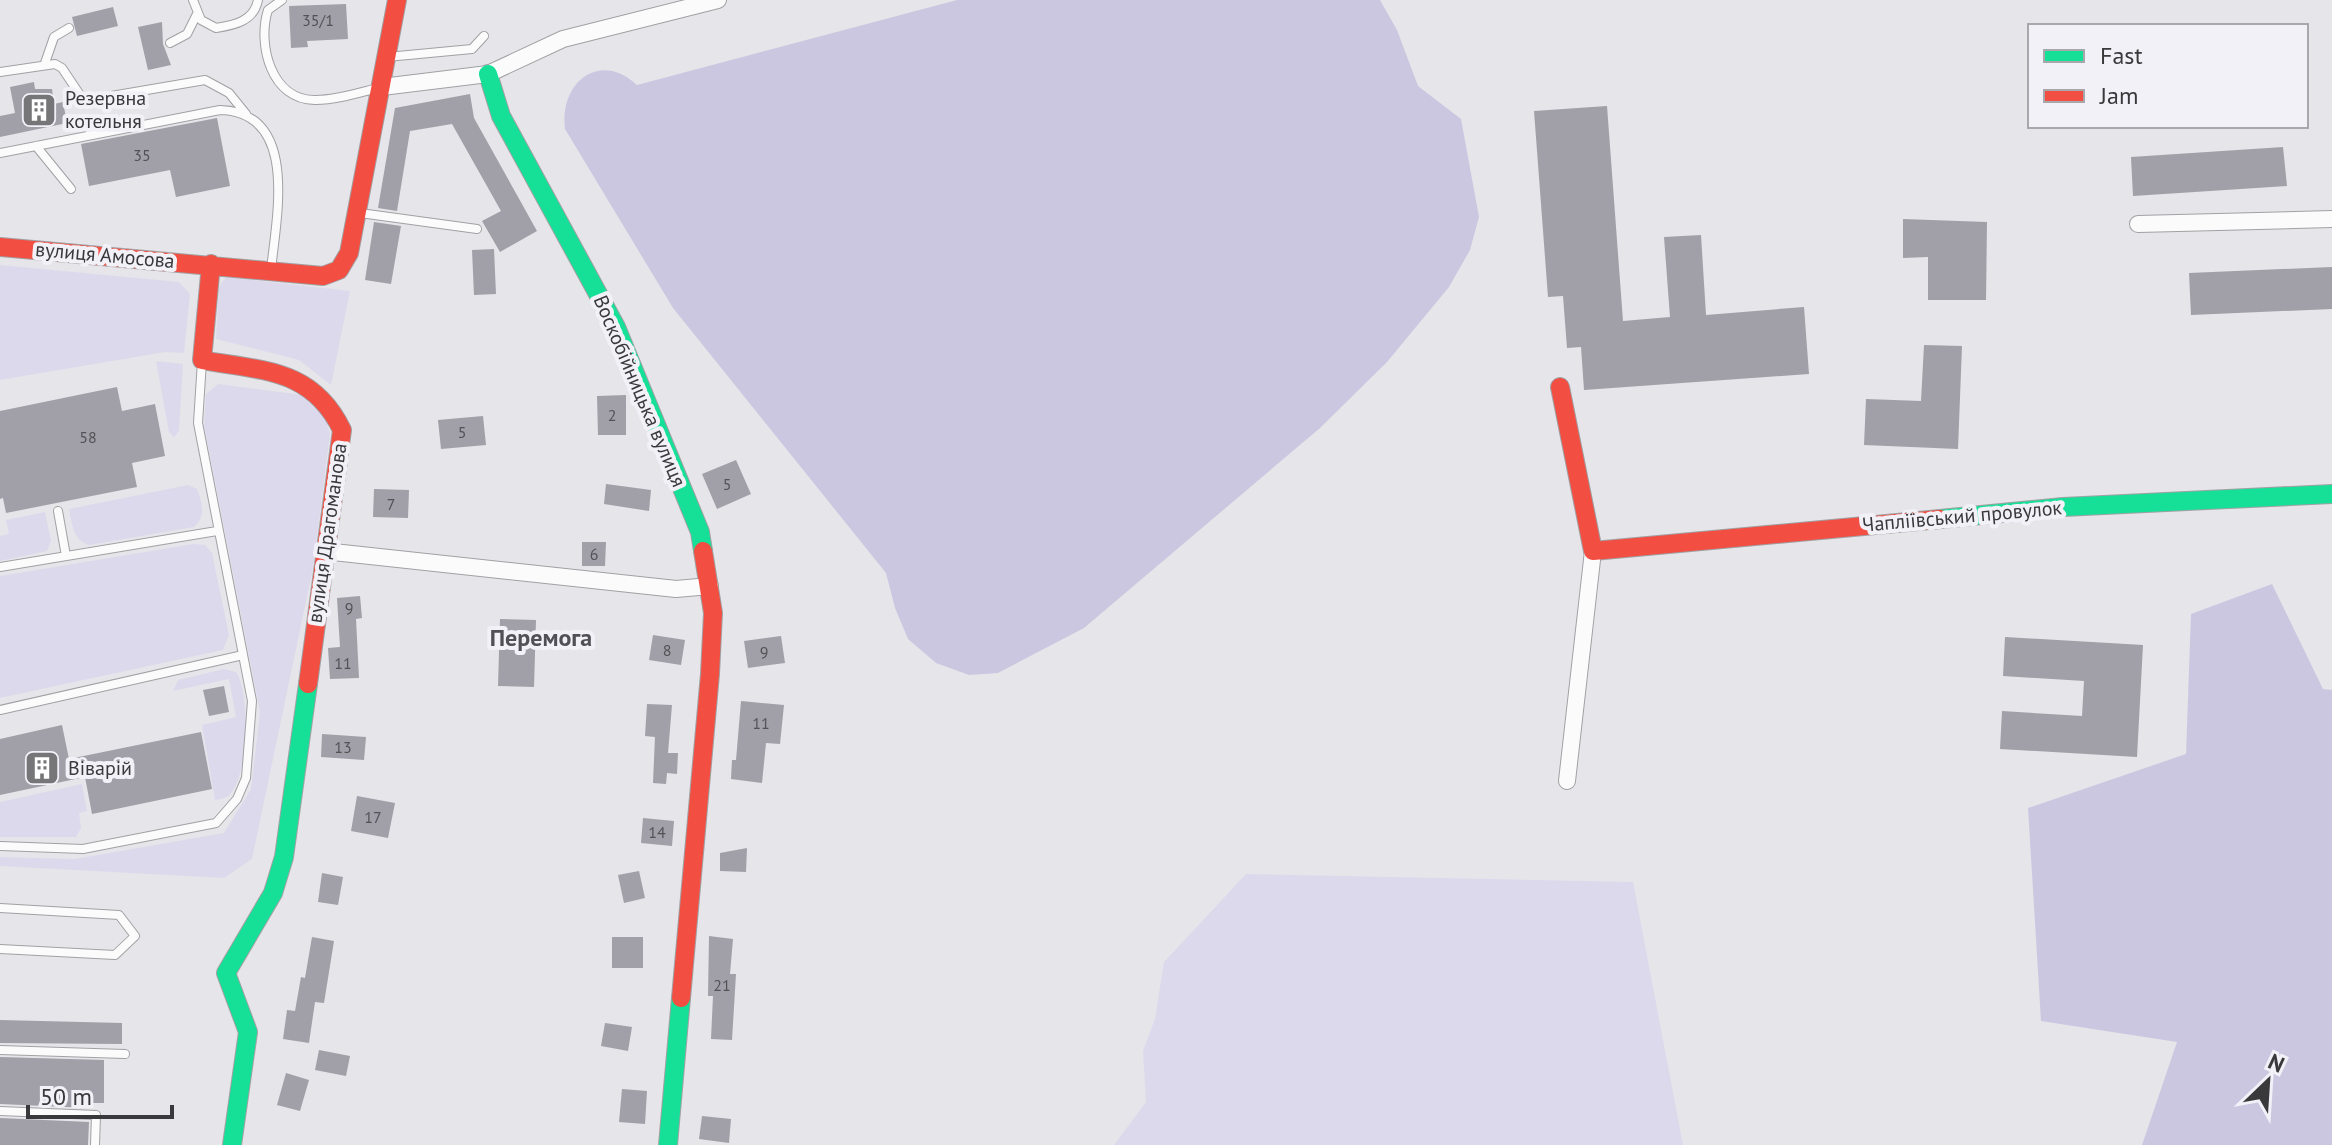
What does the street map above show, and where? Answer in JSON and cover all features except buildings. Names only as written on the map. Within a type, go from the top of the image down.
[{"type":"street","points":[[202,360],[211,264],[323,276],[337,272],[347,259],[359,213],[397,0]]},
{"type":"street","points":[[382,87],[488,74],[563,39],[718,0]]},
{"type":"street","name":"Воскобійницька вулиця","points":[[488,74],[501,116],[616,327],[700,532],[710,586],[713,613],[710,674],[668,1145]]},
{"type":"street","points":[[2138,224],[2332,219]]},
{"type":"street","name":"вулиця Амосова","points":[[0,247],[211,264]]},
{"type":"street","name":"вулиця Драгоманова","points":[[202,360],[305,381],[329,401],[342,430],[284,857],[273,893],[226,973],[248,1032],[232,1145]]},
{"type":"street","points":[[1560,387],[1593,551],[1567,781]]},
{"type":"street","name":"Чапліївський провулок","points":[[1593,551],[2063,507],[2332,494]]},
{"type":"street","points":[[324,551],[676,589],[710,586]]},
{"type":"lane","points":[[193,0],[197,14],[206,25],[220,28],[245,21],[253,14],[258,0]]},
{"type":"lane","points":[[282,0],[268,10],[265,29],[268,61],[285,89],[316,100],[382,87]]},
{"type":"lane","points":[[170,43],[187,34],[197,14]]},
{"type":"lane","points":[[45,63],[54,37],[69,28]]},
{"type":"lane","points":[[387,57],[472,49],[484,36]]},
{"type":"lane","points":[[0,72],[45,63],[62,68],[80,95],[88,100],[205,80],[229,93],[266,134],[277,163],[279,187],[271,270]]},
{"type":"lane","points":[[0,153],[220,110],[248,116]]},
{"type":"lane","points":[[36,146],[71,189]]},
{"type":"lane","points":[[359,213],[477,229]]},
{"type":"lane","points":[[0,846],[83,849],[216,823],[243,790],[249,766],[252,701],[198,423],[202,360]]},
{"type":"lane","points":[[58,511],[66,556]]},
{"type":"lane","points":[[0,567],[217,531]]},
{"type":"lane","points":[[0,710],[243,655]]},
{"type":"lane","points":[[0,908],[119,915],[135,936],[115,955],[0,949]]},
{"type":"lane","points":[[0,1050],[125,1054]]},
{"type":"lane","points":[[0,1111],[96,1115],[95,1145]]},
{"type":"shaded area","points":[[957,0],[1380,0],[1397,30],[1418,86],[1461,119],[1479,217],[1470,250],[1449,287],[1387,362],[1320,428],[1084,628],[998,673],[969,675],[936,663],[908,639],[895,608],[886,573],[673,308],[565,129],[565,112],[575,85],[596,71],[609,70],[637,85]]},
{"type":"shaded area","points":[[0,265],[179,282],[190,294],[184,353],[165,352],[0,380]]},
{"type":"shaded area","points":[[226,277],[350,291],[331,385],[299,360],[216,339],[219,286]]},
{"type":"shaded area","points":[[156,361],[183,364],[179,431],[174,437],[169,432]]},
{"type":"shaded area","points":[[218,384],[319,397],[330,434],[313,568],[252,859],[224,878],[0,866],[0,857],[75,859],[224,833],[251,789],[260,712],[204,425],[206,394]]},
{"type":"shaded area","points":[[188,485],[197,489],[202,504],[201,518],[194,527],[89,545],[74,531],[69,509]]},
{"type":"shaded area","points":[[45,512],[51,541],[47,551],[0,561],[0,536],[9,534],[6,520]]},
{"type":"shaded area","points":[[193,544],[205,545],[212,553],[229,635],[223,650],[0,698],[0,576]]},
{"type":"shaded area","points":[[2272,584],[2323,689],[2332,690],[2332,1145],[2142,1145],[2177,1042],[2041,1021],[2028,808],[2186,754],[2191,614]]},
{"type":"shaded area","points":[[224,669],[236,672],[241,682],[246,716],[245,736],[240,774],[234,788],[227,797],[215,800],[202,725],[236,717],[229,679],[173,691],[178,680]]},
{"type":"shaded area","points":[[82,784],[87,811],[79,813],[81,828],[76,837],[0,837],[0,802]]},
{"type":"shaded area","points":[[1246,874],[1633,882],[1683,1145],[1114,1145],[1146,1102],[1143,1051],[1155,1019],[1164,962]]},
{"type":"traffic: fast","points":[[488,74],[501,116],[616,327],[700,532],[703,551]]},
{"type":"traffic: fast","points":[[1940,519],[2063,507],[2332,494]]},
{"type":"traffic: fast","points":[[232,1145],[248,1032],[226,973],[273,893],[284,857],[308,684]]},
{"type":"traffic: fast","points":[[668,1145],[681,998]]},
{"type":"traffic: jam","points":[[0,247],[323,276],[339,270],[349,253],[397,0]]},
{"type":"traffic: jam","points":[[211,264],[202,360],[265,371],[300,384],[316,394],[342,430],[308,684]]},
{"type":"traffic: jam","points":[[1560,387],[1593,551],[1940,519]]},
{"type":"traffic: jam","points":[[681,998],[710,674],[713,613],[703,551]]},
{"type":"place","name":"Резервна котельня","points":[[39,110]]},
{"type":"place","name":"Віварій","points":[[42,768]]},
{"type":"district","name":"Перемога","points":[[541,637]]}]
